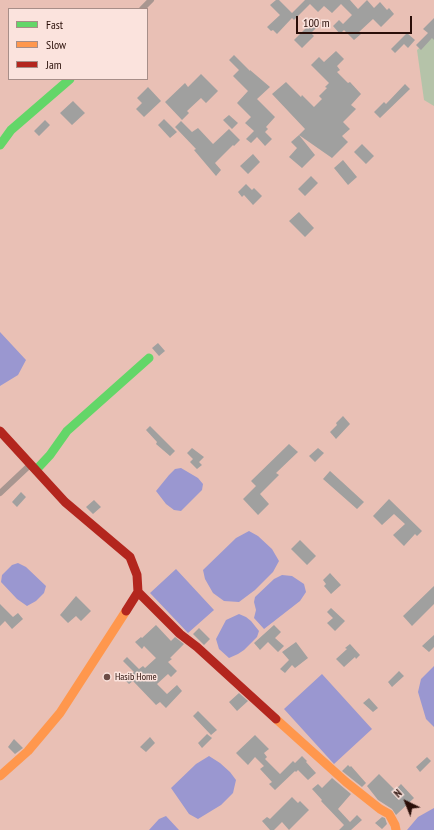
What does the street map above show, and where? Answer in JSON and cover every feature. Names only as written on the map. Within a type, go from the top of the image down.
[{"type":"street","points":[[143,8],[151,0]]},
{"type":"street","points":[[0,145],[11,130],[69,80]]},
{"type":"street","points":[[0,493],[50,455],[67,431],[149,358]]},
{"type":"street","points":[[0,431],[66,502],[130,557],[137,575],[138,592],[60,713],[28,752],[0,776]]},
{"type":"street","points":[[138,592],[180,634],[346,782],[380,809],[389,814],[396,830]]},
{"type":"green space","points":[[434,36],[434,106],[424,100],[417,50]]},
{"type":"shaded area","points":[[0,332],[26,360],[18,375],[0,386]]},
{"type":"shaded area","points":[[181,468],[198,478],[203,484],[202,490],[181,511],[174,510],[166,504],[156,491],[175,469]]},
{"type":"shaded area","points":[[249,531],[258,536],[272,549],[279,561],[273,572],[255,590],[239,602],[224,601],[213,593],[205,579],[203,570],[236,538]]},
{"type":"shaded area","points":[[18,563],[26,567],[46,586],[44,593],[36,601],[27,606],[17,599],[1,582],[2,575],[12,565]]},
{"type":"shaded area","points":[[176,569],[214,610],[188,633],[150,593]]},
{"type":"shaded area","points":[[282,575],[292,576],[304,584],[306,592],[300,601],[264,629],[254,618],[256,610],[254,602],[255,597],[274,579]]},
{"type":"shaded area","points":[[239,614],[251,621],[259,631],[257,637],[244,650],[229,658],[219,649],[216,639],[226,620]]},
{"type":"shaded area","points":[[434,666],[434,727],[426,719],[418,692],[421,679]]},
{"type":"shaded area","points":[[322,674],[372,729],[334,764],[284,709]]},
{"type":"shaded area","points":[[209,756],[220,763],[236,780],[233,793],[221,805],[198,819],[189,814],[171,788],[196,764]]},
{"type":"shaded area","points":[[434,808],[434,830],[407,830],[418,817]]},
{"type":"shaded area","points":[[166,816],[179,830],[149,830],[159,819]]},
{"type":"building","points":[[276,0],[279,0],[292,13],[305,0],[350,0],[358,9],[367,0],[374,8],[380,2],[387,10],[389,8],[394,14],[381,27],[373,19],[359,32],[361,34],[354,40],[344,30],[340,34],[333,26],[339,20],[343,24],[352,15],[341,4],[332,13],[324,6],[318,12],[310,4],[294,20],[292,18],[277,34],[267,27],[280,15],[270,5]]},
{"type":"building","points":[[316,18],[321,23],[311,33],[314,36],[302,48],[294,40]]},
{"type":"building","points":[[434,18],[434,40],[432,38],[421,50],[416,45],[428,33],[423,29]]},
{"type":"building","points":[[407,33],[415,40],[408,48],[404,44],[395,53],[391,49]]},
{"type":"building","points":[[336,51],[344,59],[337,66],[340,70],[337,72],[348,83],[350,82],[361,94],[351,105],[356,109],[343,122],[350,129],[342,136],[348,142],[332,158],[299,135],[305,129],[272,94],[286,82],[314,107],[322,99],[319,96],[327,88],[325,87],[329,83],[311,65],[319,57],[324,62]]},
{"type":"building","points":[[234,55],[250,71],[270,87],[257,99],[275,117],[266,127],[268,129],[265,132],[272,139],[265,146],[257,137],[251,143],[246,139],[254,131],[245,123],[251,117],[237,103],[248,91],[233,76],[239,70],[229,60]]},
{"type":"building","points":[[201,74],[218,91],[206,103],[201,98],[187,111],[189,113],[182,120],[165,102],[185,83],[188,87]]},
{"type":"building","points":[[405,84],[410,89],[380,118],[374,112],[384,102],[386,104]]},
{"type":"building","points":[[148,87],[161,101],[144,117],[136,109],[142,103],[137,98]]},
{"type":"building","points":[[73,101],[85,113],[72,125],[60,113]]},
{"type":"building","points":[[229,115],[238,123],[232,129],[223,120]]},
{"type":"building","points":[[164,119],[177,132],[170,138],[158,125]]},
{"type":"building","points":[[45,120],[50,125],[39,136],[34,131]]},
{"type":"building","points":[[181,121],[192,132],[198,128],[213,144],[229,129],[240,140],[215,163],[221,170],[216,176],[194,150],[196,149],[175,127]]},
{"type":"building","points":[[299,135],[315,155],[302,168],[289,157],[297,148],[291,142]]},
{"type":"building","points":[[362,144],[374,156],[366,164],[354,152]]},
{"type":"building","points":[[253,154],[260,162],[248,174],[240,166]]},
{"type":"building","points":[[343,160],[357,177],[348,185],[334,168]]},
{"type":"building","points":[[311,176],[318,183],[305,196],[298,189]]},
{"type":"building","points":[[246,184],[252,190],[254,188],[262,196],[253,205],[244,195],[242,197],[238,192]]},
{"type":"building","points":[[299,212],[314,228],[305,237],[289,221]]},
{"type":"building","points":[[158,343],[165,351],[159,356],[152,348]]},
{"type":"building","points":[[343,416],[350,424],[336,439],[330,432]]},
{"type":"building","points":[[150,426],[175,451],[170,456],[156,444],[157,442],[146,430]]},
{"type":"building","points":[[289,444],[298,452],[276,473],[279,475],[260,494],[269,504],[258,515],[243,499],[256,486],[251,481]]},
{"type":"building","points":[[192,448],[204,457],[199,462],[202,465],[197,469],[190,462],[193,459],[187,453]]},
{"type":"building","points":[[318,448],[324,453],[315,462],[309,456]]},
{"type":"building","points":[[330,471],[364,502],[357,509],[323,479]]},
{"type":"building","points":[[21,492],[26,497],[17,507],[12,502]]},
{"type":"building","points":[[389,499],[422,531],[417,536],[415,534],[404,546],[393,535],[405,524],[394,514],[382,525],[373,516]]},
{"type":"building","points":[[94,500],[101,507],[93,514],[86,507]]},
{"type":"building","points":[[300,540],[316,556],[307,565],[291,549]]},
{"type":"building","points":[[330,573],[341,585],[331,594],[324,586],[326,584],[323,580]]},
{"type":"building","points":[[434,586],[434,604],[412,626],[403,616]]},
{"type":"building","points":[[76,596],[91,611],[81,621],[76,616],[68,623],[60,615]]},
{"type":"building","points":[[0,604],[13,617],[18,613],[23,619],[12,629],[5,621],[0,626]]},
{"type":"building","points":[[331,608],[345,621],[335,631],[327,623],[333,618],[327,612]]},
{"type":"building","points":[[156,625],[171,641],[175,637],[184,644],[168,662],[177,671],[171,677],[168,674],[157,684],[167,694],[177,685],[182,691],[166,708],[160,702],[156,705],[133,681],[129,684],[125,680],[134,672],[123,661],[127,657],[139,669],[143,666],[145,668],[156,658],[144,646],[142,649],[135,642],[141,637],[142,638]]},
{"type":"building","points":[[274,625],[281,632],[275,638],[284,646],[278,652],[268,642],[260,650],[254,643]]},
{"type":"building","points":[[199,628],[210,639],[204,645],[193,634]]},
{"type":"building","points":[[434,635],[434,647],[429,652],[422,646]]},
{"type":"building","points":[[296,642],[308,658],[295,668],[292,665],[285,673],[280,669],[289,660],[282,652]]},
{"type":"building","points":[[350,644],[360,655],[356,659],[355,657],[344,667],[336,659],[347,649],[345,648]]},
{"type":"building","points":[[399,671],[404,676],[392,687],[388,682]]},
{"type":"building","points":[[239,693],[248,701],[237,711],[229,702]]},
{"type":"building","points":[[369,698],[378,708],[373,712],[363,703]]},
{"type":"building","points":[[198,711],[217,730],[211,735],[193,716]]},
{"type":"building","points":[[207,734],[212,738],[202,748],[198,743]]},
{"type":"building","points":[[255,735],[269,749],[264,753],[267,757],[265,759],[280,774],[293,761],[295,763],[302,756],[316,773],[308,780],[298,770],[296,772],[295,771],[275,790],[269,784],[272,782],[260,769],[264,766],[255,757],[248,765],[236,753]]},
{"type":"building","points":[[150,737],[155,743],[146,752],[140,747]]},
{"type":"building","points":[[14,739],[23,748],[15,754],[8,747]]},
{"type":"building","points":[[427,757],[431,761],[420,772],[416,767]]},
{"type":"building","points":[[348,765],[350,767],[351,766],[366,783],[362,787],[342,771]]},
{"type":"building","points":[[379,774],[395,790],[401,784],[414,798],[396,815],[392,809],[378,800],[367,786]]},
{"type":"building","points":[[332,778],[351,794],[338,809],[350,822],[357,815],[362,820],[351,830],[339,830],[344,825],[321,801],[322,800],[312,789],[318,784],[322,788]]},
{"type":"building","points":[[292,797],[298,803],[300,801],[309,810],[289,830],[282,822],[274,830],[270,830],[262,821],[267,817],[270,819]]},
{"type":"building","points":[[382,817],[385,818],[387,824],[382,829],[375,823]]},
{"type":"traffic: fast","points":[[0,145],[11,130],[69,80]]},
{"type":"traffic: fast","points":[[36,470],[50,455],[67,431],[149,358]]},
{"type":"traffic: slow","points":[[0,776],[28,751],[60,713],[126,611]]},
{"type":"traffic: slow","points":[[276,719],[346,782],[380,809],[389,814],[396,830]]},
{"type":"traffic: jam","points":[[0,431],[65,502],[130,557],[137,575],[138,592],[126,611]]},
{"type":"traffic: jam","points":[[138,592],[180,634],[197,647],[276,719]]},
{"type":"place","name":"Hasib Home","points":[[107,677]]}]
